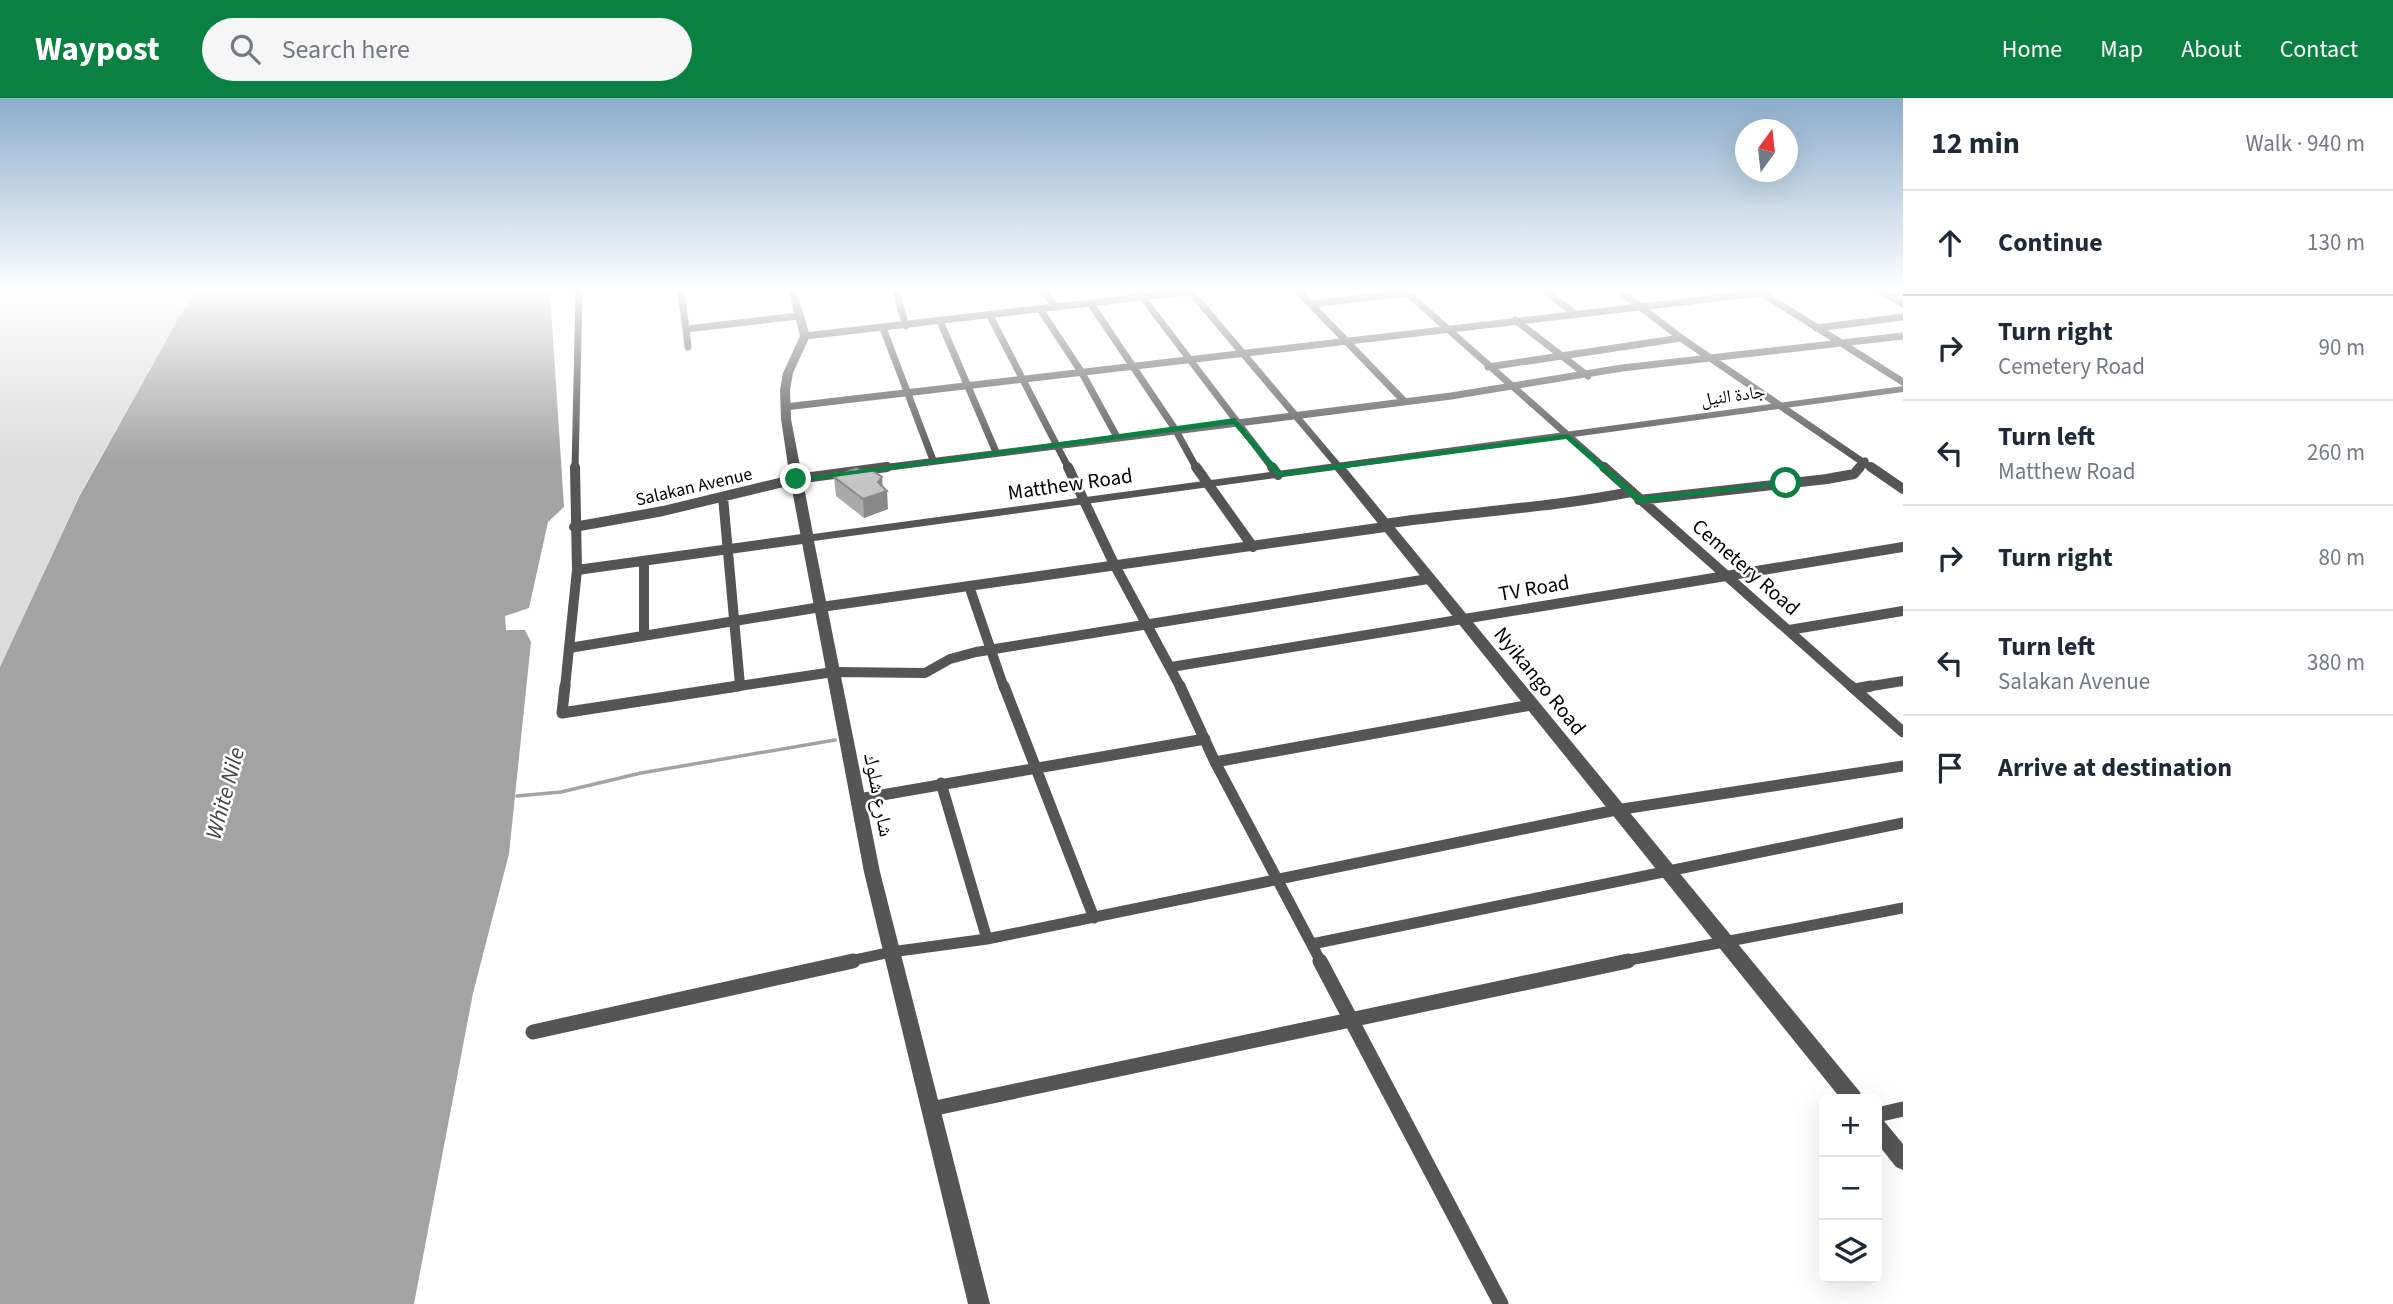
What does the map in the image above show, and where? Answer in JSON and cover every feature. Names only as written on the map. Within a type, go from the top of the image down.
[{"type":"street","points":[[578,348],[574,527],[578,570],[562,713],[833,672],[925,673],[950,659],[991,651],[1428,579]]},
{"type":"street","name":"شارع شلوك","points":[[799,348],[788,373],[785,407],[796,479],[891,952],[979,1304]]},
{"type":"street","points":[[891,348],[933,460]]},
{"type":"street","points":[[953,348],[996,452]]},
{"type":"street","points":[[1007,348],[1086,502],[1114,564],[1171,667],[1215,762],[1501,1304]]},
{"type":"street","points":[[1066,348],[1116,437]]},
{"type":"street","points":[[1122,348],[1175,429],[1205,484],[1253,547]]},
{"type":"street","points":[[1179,348],[1278,475]]},
{"type":"street","name":"Nyikango Road","points":[[1238,348],[1339,467],[1849,1094]]},
{"type":"street","points":[[785,407],[1280,348]]},
{"type":"street","points":[[1355,348],[1403,400]]},
{"type":"street","name":"Cemetery Road","points":[[1468,348],[1903,732]]},
{"type":"street","points":[[1552,348],[1588,376]]},
{"type":"street","points":[[1488,366],[1617,348]]},
{"type":"street","points":[[1696,348],[1865,461],[1882,478],[1903,489]]},
{"type":"street","name":"Salakan Avenue","points":[[574,527],[723,497],[796,479],[1235,421],[1451,396],[1508,385],[1588,376],[1622,368],[1798,348]]},
{"type":"street","points":[[1849,348],[1903,382]]},
{"type":"street","name":"جادة النيل","points":[[1568,436],[1903,389]]},
{"type":"street","name":"Matthew Road","points":[[578,570],[1568,436]]},
{"type":"street","points":[[1639,500],[1827,480],[1854,474],[1865,461]]},
{"type":"street","points":[[569,648],[821,607],[1114,564],[1253,547],[1459,513],[1564,505],[1631,492]]},
{"type":"street","points":[[723,497],[740,685]]},
{"type":"street","name":"TV Road","points":[[1171,667],[1903,547]]},
{"type":"street","points":[[644,562],[644,636]]},
{"type":"street","points":[[969,586],[1035,768],[1094,918]]},
{"type":"street","points":[[1789,630],[1903,611]]},
{"type":"street","points":[[1855,689],[1903,681]]},
{"type":"street","points":[[1215,762],[1531,705]]},
{"type":"street","points":[[859,799],[1205,739]]},
{"type":"street","points":[[533,1032],[891,952],[987,939],[1616,810],[1903,766]]},
{"type":"street","points":[[941,783],[987,939]]},
{"type":"street","points":[[1312,944],[1903,823]]},
{"type":"street","points":[[931,1109],[1349,1018],[1722,941],[1903,908]]},
{"type":"street","points":[[1882,1114],[1903,1109]]},
{"type":"street","points":[[1882,1134],[1903,1160]]},
{"type":"shaded area","points":[[0,348],[162,348],[79,496],[0,667]]},
{"type":"water","name":"White Nile","points":[[162,348],[554,348],[564,507],[548,522],[529,608],[505,616],[506,630],[525,630],[531,642],[509,854],[473,993],[414,1304],[0,1304],[0,667],[79,497]]},
{"type":"building","points":[[856,468],[861,471],[872,470],[882,477],[878,482],[887,491],[863,499],[834,477]]},
{"type":"waterway","points":[[517,796],[561,792],[641,773],[835,740]]},
{"type":"route","points":[[796,479],[1235,421],[1278,475],[1568,436],[1639,500],[1786,483]]}]
